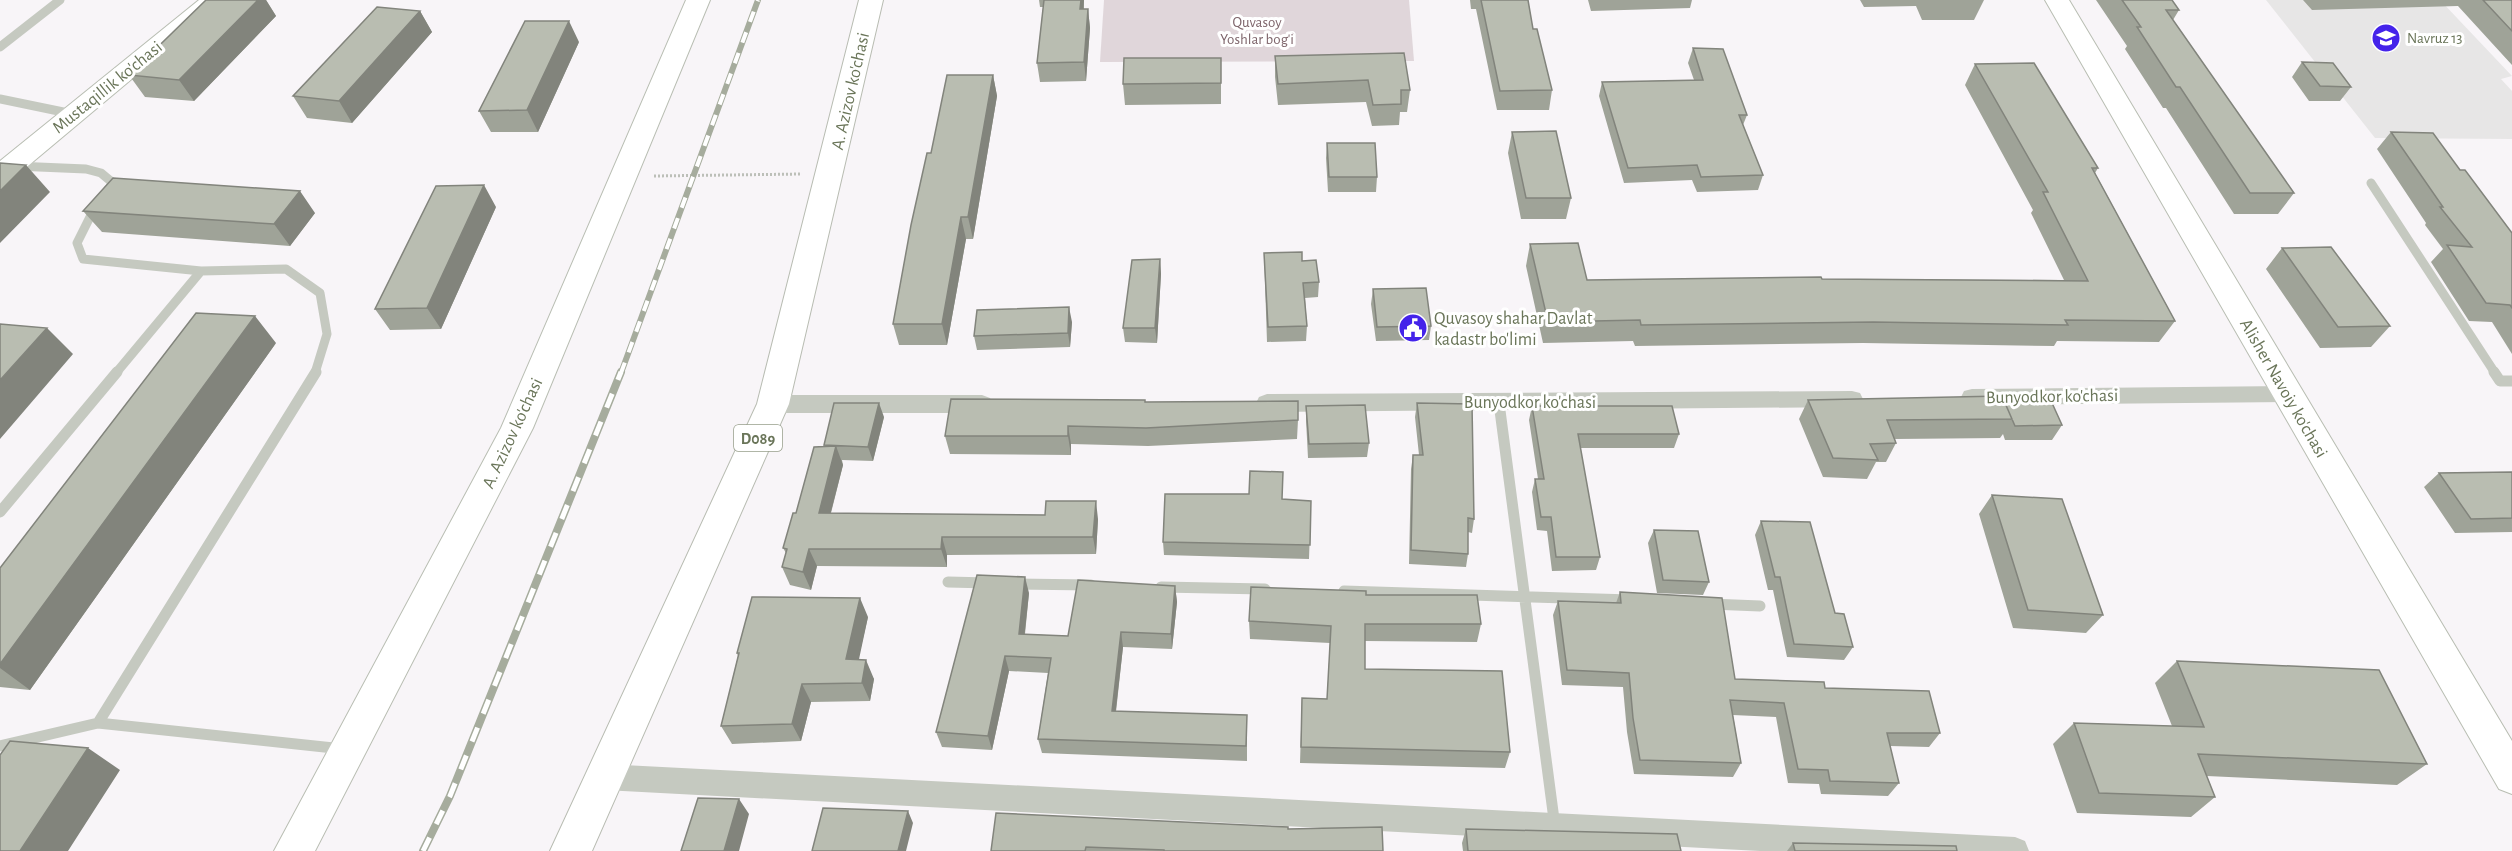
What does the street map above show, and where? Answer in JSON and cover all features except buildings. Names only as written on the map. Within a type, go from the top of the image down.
[{"type":"main road","name":"A. Azizov ko'chasi","points":[[571,851],[773,404],[871,0]]},
{"type":"street","name":"Mustaqillik ko'chasi","points":[[5,170],[214,0]]},
{"type":"street","name":"A. Azizov ko'chasi","points":[[294,851],[350,749],[517,428],[698,0]]},
{"type":"street","name":"Alisher Navoiy ko'chasi","points":[[2057,0],[2512,776]]},
{"type":"street","name":"Bunyodkor ko'chasi","points":[[1953,398],[2288,394]]},
{"type":"street","name":"Bunyodkor ko'chasi","points":[[1249,403],[1869,399]]},
{"type":"street","points":[[773,404],[999,404]]},
{"type":"street","points":[[604,777],[2015,851]]},
{"type":"lane","points":[[0,47],[60,0]]},
{"type":"lane","points":[[0,99],[74,114]]},
{"type":"lane","points":[[5,170],[86,169],[101,173],[113,183],[95,207],[77,243],[83,259],[201,271],[286,269],[320,293],[327,334],[317,370],[98,723]]},
{"type":"lane","points":[[2371,183],[2500,381],[2512,381]]},
{"type":"lane","points":[[0,512],[201,271]]},
{"type":"lane","points":[[1499,403],[1555,827]]},
{"type":"lane","points":[[948,582],[1101,586]]},
{"type":"lane","points":[[1148,587],[1277,589]]},
{"type":"lane","points":[[1336,591],[1642,600]]},
{"type":"lane","points":[[1701,603],[1760,606]]},
{"type":"lane","points":[[0,746],[98,723],[350,749]]},
{"type":"path","points":[[624,176],[830,173]]},
{"type":"shaded area","name":"Navruz 13","points":[[2266,0],[2440,0],[2512,76],[2501,79],[2512,91],[2512,139],[2375,138]]},
{"type":"green space","name":"Quvasoy Yoshlar bog'i","points":[[1104,0],[1409,0],[1414,61],[1100,62]]},
{"type":"railway","points":[[621,373],[758,0]]},
{"type":"railway","points":[[423,851],[450,796],[621,372]]},
{"type":"place","name":"Navruz 13","points":[[2386,38]]},
{"type":"place","name":"Quvasoy shahar Davlat kadastr bo'limi","points":[[1413,328]]}]
